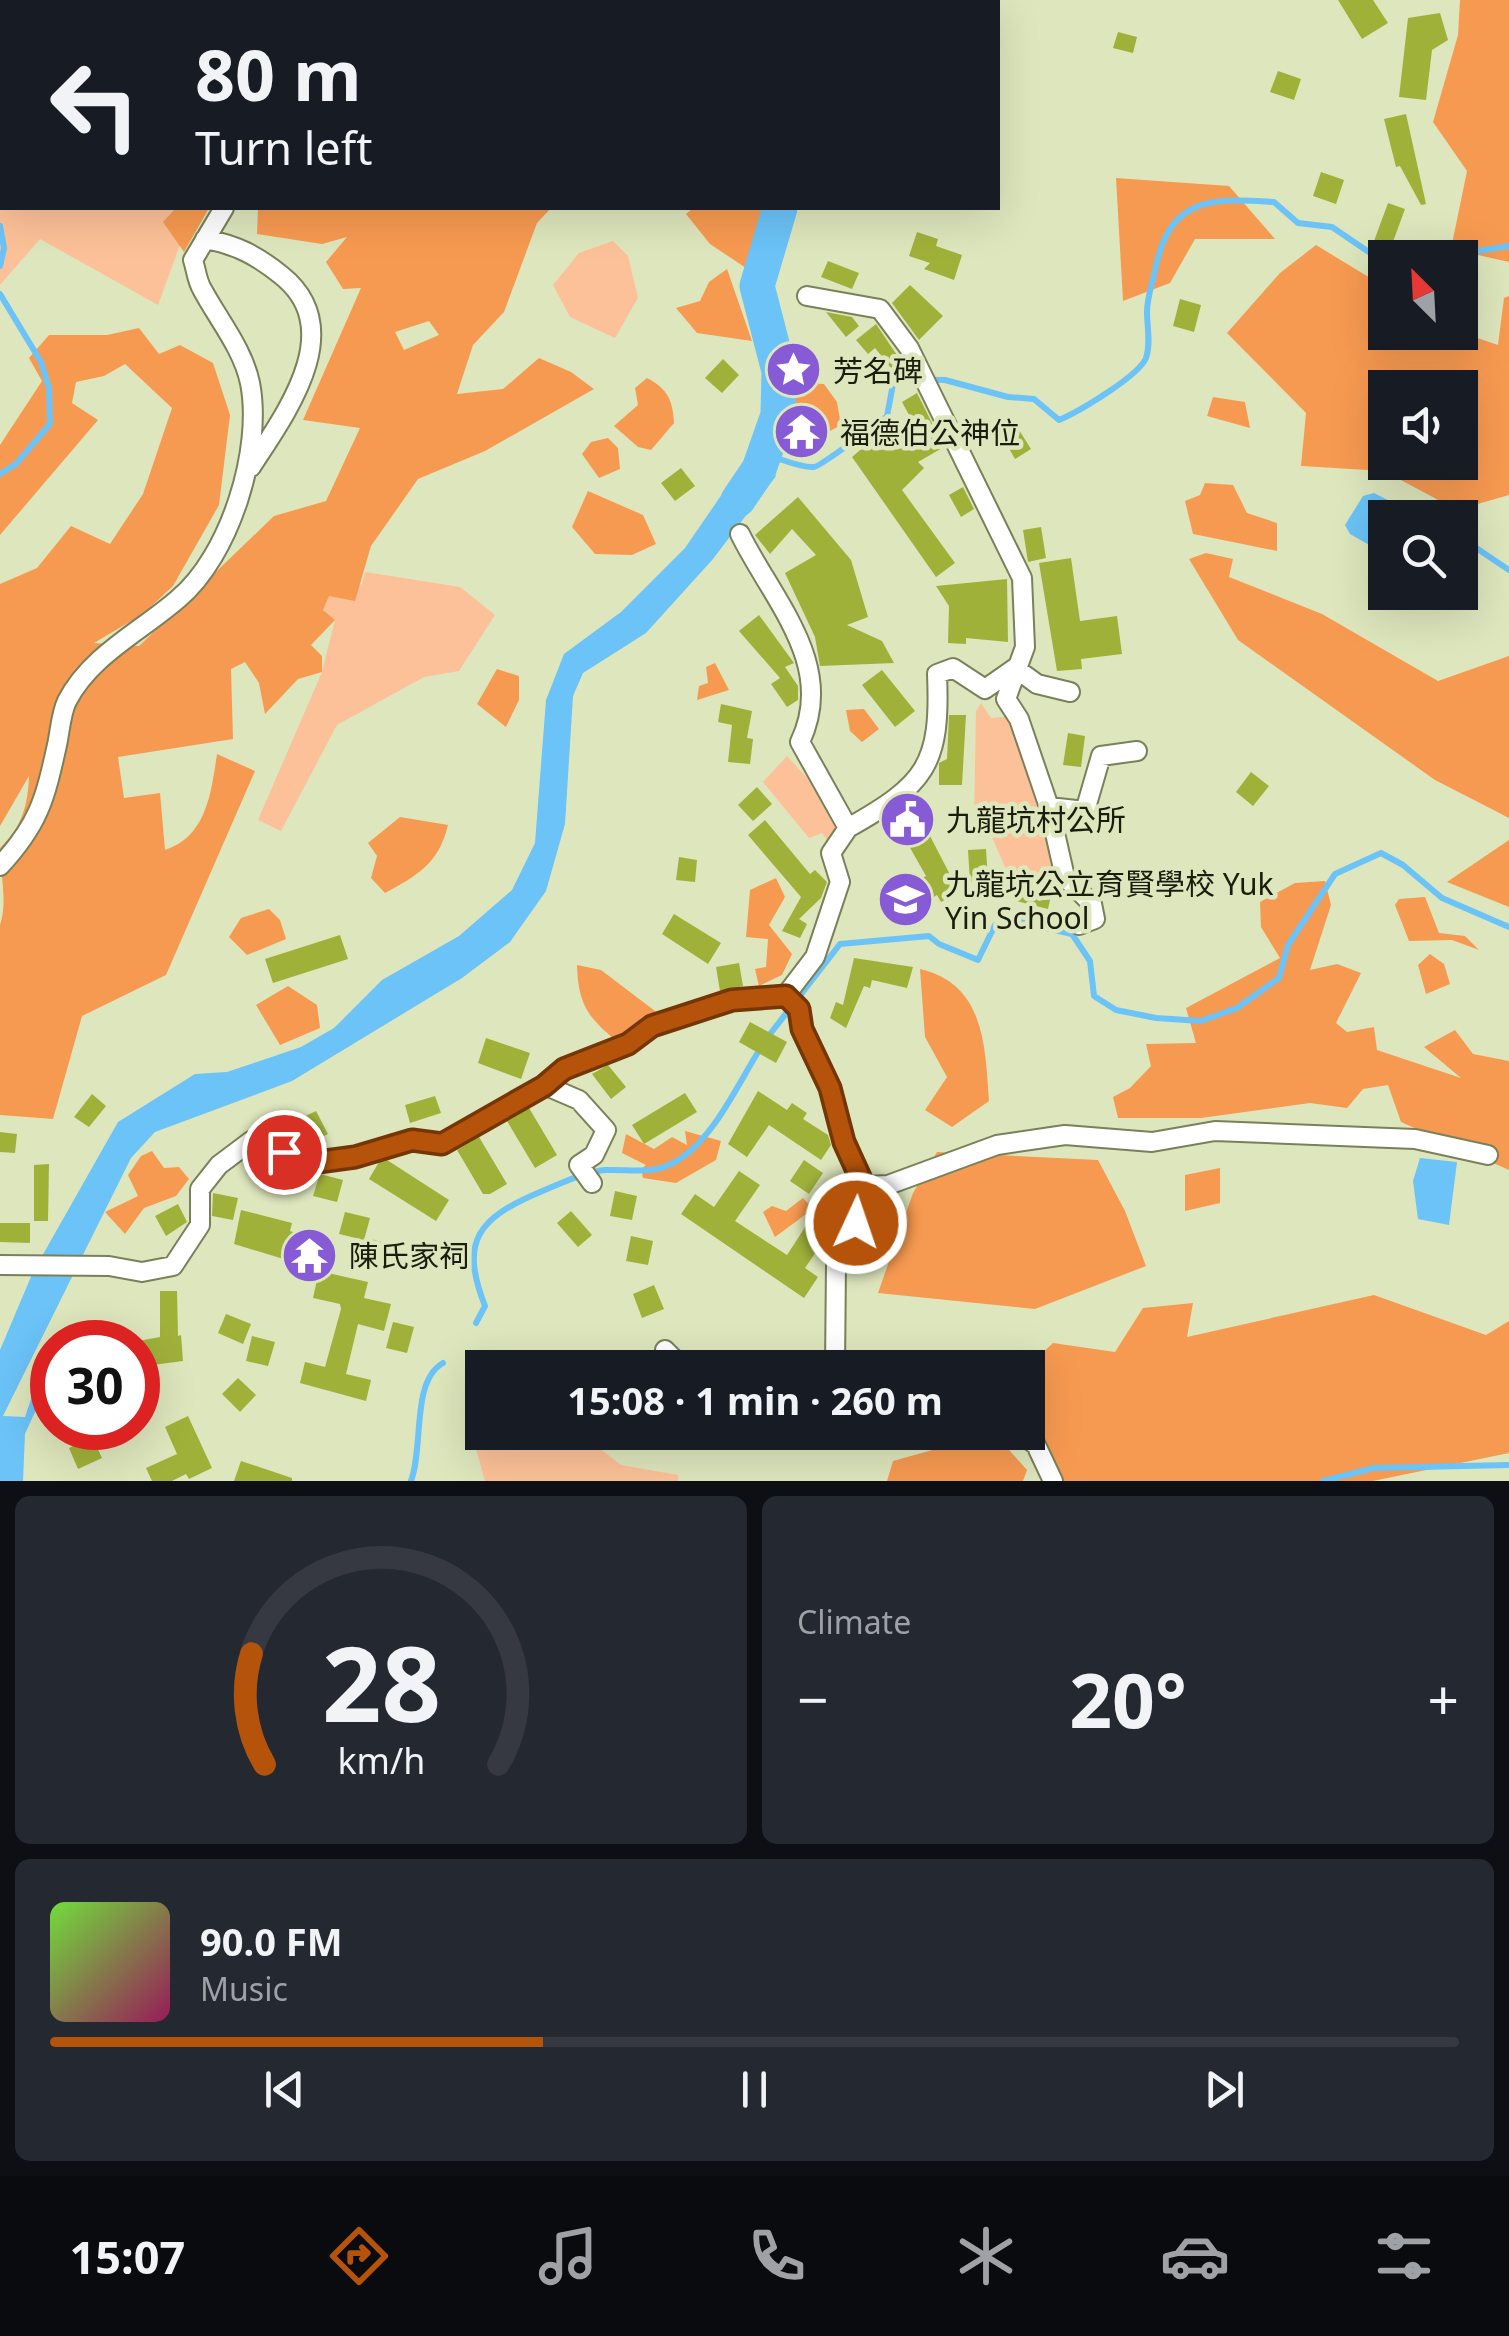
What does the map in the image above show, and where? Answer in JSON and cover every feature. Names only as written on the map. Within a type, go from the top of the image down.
[{"type":"street","points":[[223,210],[193,260],[200,287],[232,338],[250,383],[250,468]]},
{"type":"street","points":[[0,866],[26,838],[42,811],[66,703],[98,658],[133,637],[187,592],[219,543],[250,468],[284,417],[309,364],[312,323],[296,287],[254,252],[206,239]]},
{"type":"street","points":[[806,296],[880,309],[909,348],[1022,578],[1025,647],[1014,668],[1006,699],[1019,718],[1049,807],[1065,877],[1092,904],[1095,920],[1079,925]]},
{"type":"street","points":[[740,534],[766,585],[798,632],[814,692],[813,716],[800,742],[848,828]]},
{"type":"street","points":[[0,1265],[110,1266],[142,1272],[172,1266],[200,1226],[200,1189],[219,1165],[250,1142],[318,1162],[355,1157],[412,1140],[442,1144],[544,1086],[564,1069],[628,1044],[652,1026],[732,1000],[786,996],[816,957],[840,882],[831,853],[848,828],[888,806],[923,776],[940,723],[938,674],[953,668],[984,689],[1014,668]]},
{"type":"street","points":[[1014,668],[1037,684],[1070,692]]},
{"type":"street","points":[[1049,807],[1067,812],[1085,810],[1101,756],[1137,751]]},
{"type":"street","points":[[786,996],[799,1009],[802,1029],[830,1088],[844,1142],[864,1186],[855,1231],[836,1263],[835,1350]]},
{"type":"street","points":[[544,1086],[578,1100],[606,1130],[594,1155],[578,1165],[592,1183]]},
{"type":"street","points":[[864,1186],[888,1185],[998,1144],[1064,1135],[1152,1142],[1215,1131],[1416,1139],[1488,1155]]},
{"type":"street","points":[[1038,1450],[1053,1481]]},
{"type":"shaded area","points":[[1460,0],[1509,0],[1509,262],[1478,255],[1478,240],[1453,240],[1467,171],[1433,122],[1458,35]]},
{"type":"shaded area","points":[[1116,178],[1229,186],[1275,239],[1195,239],[1170,283],[1123,301]]},
{"type":"shaded area","points":[[0,210],[185,210],[191,215],[158,305],[40,239],[0,285]]},
{"type":"shaded area","points":[[174,210],[208,210],[184,252],[163,222]]},
{"type":"shaded area","points":[[258,210],[549,210],[537,223],[504,312],[473,345],[457,394],[503,389],[539,358],[571,372],[594,389],[485,451],[418,479],[371,546],[355,601],[329,596],[323,610],[335,620],[311,645],[322,656],[322,672],[298,679],[265,714],[259,683],[245,662],[231,669],[233,739],[118,757],[124,798],[160,793],[165,850],[190,835],[198,824],[209,798],[217,754],[255,771],[166,975],[82,1016],[53,1119],[0,1115],[0,925],[4,897],[0,848],[22,815],[29,776],[0,826],[0,584],[37,568],[71,526],[110,544],[143,494],[172,408],[125,364],[104,376],[76,382],[72,403],[98,420],[0,535],[0,445],[42,381],[29,358],[49,335],[107,335],[139,328],[159,354],[180,345],[213,363],[230,415],[219,505],[173,586],[143,614],[94,643],[139,646],[274,516],[326,501],[360,428],[303,420],[361,288],[343,289],[326,262],[347,237],[322,244],[257,234]],"holes":[[[429,321],[439,335],[404,350],[395,332]]]},
{"type":"shaded area","points":[[691,210],[770,210],[768,225],[746,268],[710,244],[686,214]]},
{"type":"shaded area","points":[[613,241],[628,256],[638,298],[615,338],[570,317],[553,285],[579,253]]},
{"type":"shaded area","points":[[1316,245],[1368,277],[1368,350],[1478,350],[1478,338],[1498,345],[1504,298],[1509,296],[1509,495],[1478,504],[1478,500],[1438,500],[1401,480],[1478,480],[1478,370],[1368,370],[1368,470],[1301,466],[1306,413],[1227,333],[1280,273]]},
{"type":"shaded area","points":[[727,269],[752,341],[697,333],[676,308],[700,301],[709,282]]},
{"type":"shaded area","points":[[647,378],[668,396],[674,423],[651,450],[638,447],[614,426],[638,405],[635,388]]},
{"type":"shaded area","points":[[786,382],[824,384],[837,402],[841,425],[810,442],[770,423],[767,393],[785,391]]},
{"type":"shaded area","points":[[1213,397],[1245,402],[1250,428],[1207,416]]},
{"type":"shaded area","points":[[608,438],[618,448],[620,469],[599,478],[582,454],[591,442]]},
{"type":"shaded area","points":[[1205,483],[1233,485],[1247,513],[1277,523],[1277,551],[1193,534],[1185,501],[1200,495]]},
{"type":"shaded area","points":[[588,491],[643,515],[656,544],[632,555],[595,554],[572,527]]},
{"type":"shaded area","points":[[1206,553],[1233,559],[1229,577],[1322,614],[1438,681],[1509,656],[1509,818],[1435,780],[1238,640],[1189,559]]},
{"type":"shaded area","points":[[365,572],[460,587],[495,615],[459,671],[424,677],[337,725],[281,831],[258,820],[322,672],[335,620],[323,610],[329,595],[362,584]]},
{"type":"shaded area","points":[[715,663],[729,690],[697,700],[699,686],[708,683],[706,667]]},
{"type":"shaded area","points":[[497,669],[519,676],[519,700],[506,727],[477,704]]},
{"type":"shaded area","points":[[981,703],[991,718],[1012,716],[1043,803],[1056,875],[1044,882],[1009,876],[988,828],[974,821],[976,711]]},
{"type":"shaded area","points":[[864,709],[879,729],[862,742],[850,731],[846,710]]},
{"type":"shaded area","points":[[787,756],[819,791],[840,837],[830,844],[822,833],[809,838],[763,782]]},
{"type":"shaded area","points":[[400,817],[448,825],[439,849],[426,866],[385,893],[371,878],[377,856],[368,843]]},
{"type":"shaded area","points":[[1509,840],[1509,907],[1447,882]]},
{"type":"shaded area","points":[[776,878],[785,897],[769,925],[792,954],[782,975],[759,986],[755,969],[766,967],[768,939],[746,937],[750,890]]},
{"type":"shaded area","points":[[1325,881],[1331,905],[1310,970],[1337,964],[1361,973],[1336,1023],[1347,1032],[1374,1027],[1377,1050],[1461,1078],[1424,1047],[1455,1030],[1473,1054],[1509,1061],[1509,1170],[1401,1122],[1388,1085],[1363,1089],[1347,1108],[1310,1103],[1201,1118],[1118,1118],[1113,1097],[1130,1088],[1151,1066],[1146,1044],[1196,1043],[1186,1008],[1280,958],[1261,927],[1260,902],[1295,883]]},
{"type":"shaded area","points":[[1425,897],[1439,933],[1465,936],[1479,950],[1452,940],[1409,941],[1395,905],[1399,899]]},
{"type":"shaded area","points":[[269,909],[280,920],[286,939],[247,955],[229,937],[241,918]]},
{"type":"shaded area","points":[[1430,954],[1444,964],[1450,984],[1426,994],[1418,965]]},
{"type":"shaded area","points":[[577,965],[601,970],[659,1014],[618,1042],[587,1009]]},
{"type":"shaded area","points":[[920,969],[958,988],[969,1003],[983,1039],[989,1101],[952,1127],[925,1110],[947,1077],[925,1037]]},
{"type":"shaded area","points":[[288,986],[317,1005],[320,1028],[280,1045],[256,1005]]},
{"type":"shaded area","points":[[685,1131],[721,1141],[716,1160],[676,1183],[643,1178],[641,1169],[646,1165],[622,1153],[626,1134],[654,1149],[672,1137],[687,1145]]},
{"type":"shaded area","points":[[152,1151],[164,1168],[179,1167],[189,1179],[176,1196],[144,1208],[125,1234],[105,1212],[138,1196],[128,1175],[141,1156]]},
{"type":"shaded area","points":[[937,1152],[1098,1160],[1125,1211],[1146,1266],[1035,1309],[878,1293],[913,1193]]},
{"type":"shaded area","points":[[1220,1168],[1220,1203],[1185,1211],[1185,1175]]},
{"type":"shaded area","points":[[803,1198],[813,1209],[775,1237],[763,1212],[772,1206],[786,1211]]},
{"type":"shaded area","points":[[1374,1295],[1486,1335],[1509,1321],[1509,1453],[1373,1481],[1042,1481],[1035,1450],[1045,1450],[1045,1351],[1053,1343],[1115,1352],[1143,1308],[1193,1303],[1187,1337]]},
{"type":"shaded area","points":[[476,1450],[602,1450],[621,1465],[678,1475],[678,1481],[485,1481]]},
{"type":"shaded area","points":[[932,1450],[1009,1450],[1027,1470],[1023,1481],[887,1481],[893,1461]]},
{"type":"water","points":[[753,449],[776,476],[713,559],[646,633],[583,673],[573,696],[565,824],[546,891],[510,942],[462,978],[292,1081],[155,1132],[131,1158],[51,1320],[30,1320],[30,1362],[3,1416],[25,1417],[30,1402],[23,1481],[0,1481],[0,1350],[33,1272],[118,1122],[195,1074],[227,1072],[301,1047],[334,1028],[382,980],[459,936],[512,890],[535,843],[546,700],[564,654],[621,612],[685,548]]},
{"type":"water","points":[[1374,493],[1388,500],[1368,500],[1368,544],[1350,534],[1345,525],[1363,496]]},
{"type":"water","points":[[1420,1158],[1457,1162],[1449,1225],[1418,1219],[1413,1181]]},
{"type":"building","points":[[1338,0],[1373,0],[1388,23],[1362,39]]},
{"type":"building","points":[[1440,13],[1448,40],[1432,50],[1426,100],[1399,97],[1408,18]]},
{"type":"building","points":[[1118,32],[1137,37],[1133,53],[1113,48]]},
{"type":"building","points":[[1278,71],[1301,79],[1294,100],[1270,92]]},
{"type":"building","points":[[1406,114],[1426,204],[1421,205],[1400,166],[1396,167],[1384,119]]},
{"type":"building","points":[[1321,172],[1344,180],[1336,204],[1313,196]]},
{"type":"building","points":[[1388,203],[1405,209],[1394,240],[1374,240]]},
{"type":"building","points":[[917,232],[938,239],[936,246],[962,255],[954,280],[924,269],[930,263],[909,256]]},
{"type":"building","points":[[828,261],[859,273],[852,289],[821,277]]},
{"type":"building","points":[[910,285],[943,316],[919,340],[892,303]]},
{"type":"building","points":[[1180,299],[1201,305],[1194,332],[1173,326]]},
{"type":"building","points":[[826,312],[852,317],[859,326],[846,337]]},
{"type":"building","points":[[876,324],[903,364],[894,372],[875,348],[868,354],[856,340]]},
{"type":"building","points":[[723,359],[739,375],[722,393],[705,378]]},
{"type":"building","points":[[917,393],[944,447],[918,462],[924,468],[902,490],[955,563],[936,577],[852,457],[866,445],[869,449],[909,415],[902,402]]},
{"type":"building","points":[[1014,422],[1031,449],[1015,459],[999,431]]},
{"type":"building","points":[[681,468],[695,486],[675,501],[661,483]]},
{"type":"building","points":[[963,487],[974,509],[961,517],[949,495]]},
{"type":"building","points":[[798,497],[851,560],[868,617],[847,625],[882,641],[894,663],[820,666],[815,637],[785,573],[816,555],[792,529],[770,554],[755,535]]},
{"type":"building","points":[[1041,527],[1046,558],[1028,562],[1023,530]]},
{"type":"building","points":[[1071,558],[1080,621],[1117,616],[1122,654],[1081,659],[1082,669],[1057,671],[1039,563]]},
{"type":"building","points":[[1007,579],[1008,642],[966,638],[966,644],[948,643],[949,606],[936,586]]},
{"type":"building","points":[[759,615],[794,663],[785,667],[798,686],[798,700],[787,707],[771,684],[780,678],[739,631]]},
{"type":"building","points":[[882,670],[915,711],[895,727],[862,685]]},
{"type":"building","points":[[721,704],[752,711],[747,738],[753,739],[750,764],[728,762],[732,725],[718,722]]},
{"type":"building","points":[[949,715],[966,715],[962,785],[939,785],[939,763],[947,759]]},
{"type":"building","points":[[1068,733],[1085,736],[1081,767],[1063,765]]},
{"type":"building","points":[[1251,772],[1269,786],[1253,806],[1236,792]]},
{"type":"building","points":[[757,787],[772,804],[753,821],[738,805]]},
{"type":"building","points":[[907,805],[914,805],[959,892],[941,902],[937,895],[891,922],[880,902],[926,876],[892,816]]},
{"type":"building","points":[[765,820],[810,874],[815,870],[827,882],[821,898],[799,919],[807,924],[800,938],[782,931],[801,897],[748,835]]},
{"type":"building","points":[[986,849],[988,881],[970,882],[968,850]]},
{"type":"building","points":[[679,857],[697,860],[695,882],[676,880]]},
{"type":"building","points":[[1020,884],[1052,892],[1048,909],[1016,901]]},
{"type":"building","points":[[674,914],[721,943],[708,964],[662,934]]},
{"type":"building","points":[[340,935],[348,959],[273,983],[265,959]]},
{"type":"building","points":[[854,958],[913,967],[907,988],[872,980],[870,988],[864,986],[846,1028],[830,1018],[836,1002],[843,1005]]},
{"type":"building","points":[[739,963],[743,986],[720,991],[716,967]]},
{"type":"building","points":[[750,1022],[787,1042],[776,1063],[739,1042]]},
{"type":"building","points":[[486,1038],[530,1053],[521,1079],[478,1063]]},
{"type":"building","points":[[608,1065],[626,1087],[611,1099],[592,1074]]},
{"type":"building","points":[[758,1091],[787,1110],[792,1103],[807,1113],[803,1119],[828,1135],[831,1145],[821,1160],[769,1125],[747,1157],[728,1144]]},
{"type":"building","points":[[685,1093],[697,1112],[644,1144],[632,1125]]},
{"type":"building","points":[[92,1094],[106,1106],[89,1127],[74,1117]]},
{"type":"building","points":[[435,1096],[441,1113],[410,1123],[405,1105]]},
{"type":"building","points":[[529,1108],[557,1155],[535,1168],[507,1121]]},
{"type":"building","points":[[316,1111],[328,1134],[307,1144],[295,1121]]},
{"type":"building","points":[[0,1132],[17,1134],[15,1153],[0,1152]]},
{"type":"building","points":[[479,1137],[507,1184],[490,1194],[483,1194],[457,1150]]},
{"type":"building","points":[[257,1158],[284,1165],[279,1185],[252,1179]]},
{"type":"building","points":[[387,1160],[449,1200],[436,1221],[369,1179],[379,1162]]},
{"type":"building","points":[[804,1160],[823,1173],[809,1194],[790,1181]]},
{"type":"building","points":[[49,1164],[48,1221],[34,1221],[34,1165]]},
{"type":"building","points":[[739,1171],[760,1185],[735,1221],[787,1255],[828,1192],[848,1205],[805,1268],[818,1277],[804,1298],[681,1214],[695,1194],[714,1207]]},
{"type":"building","points":[[320,1174],[343,1180],[337,1202],[313,1196]]},
{"type":"building","points":[[615,1191],[637,1196],[632,1220],[610,1216]]},
{"type":"building","points":[[213,1193],[238,1198],[233,1220],[212,1216]]},
{"type":"building","points":[[178,1204],[187,1222],[166,1236],[155,1216]]},
{"type":"building","points":[[241,1210],[292,1223],[290,1231],[322,1243],[313,1268],[234,1244]]},
{"type":"building","points":[[571,1211],[592,1235],[578,1247],[557,1223]]},
{"type":"building","points":[[345,1212],[370,1218],[364,1240],[339,1234]]},
{"type":"building","points":[[0,1223],[30,1223],[30,1243],[0,1242]]},
{"type":"building","points":[[631,1236],[653,1241],[648,1265],[626,1261]]},
{"type":"building","points":[[371,1239],[397,1246],[392,1266],[366,1260]]},
{"type":"building","points":[[319,1271],[368,1282],[364,1298],[391,1304],[384,1331],[358,1324],[346,1374],[371,1380],[366,1401],[300,1383],[305,1362],[325,1367],[341,1309],[340,1304],[313,1298]]},
{"type":"building","points":[[654,1285],[664,1309],[642,1318],[633,1294]]},
{"type":"building","points":[[160,1291],[177,1291],[183,1361],[160,1364]]},
{"type":"building","points":[[226,1314],[251,1324],[243,1344],[218,1333]]},
{"type":"building","points":[[393,1322],[414,1327],[407,1353],[386,1348]]},
{"type":"building","points":[[252,1336],[275,1342],[268,1366],[246,1361]]},
{"type":"building","points":[[238,1378],[256,1395],[240,1412],[222,1394]]},
{"type":"building","points":[[188,1416],[212,1468],[189,1479],[186,1474],[172,1481],[152,1481],[146,1468],[177,1454],[165,1427]]},
{"type":"building","points":[[70,1450],[98,1450],[102,1458],[78,1469]]},
{"type":"building","points":[[241,1461],[292,1478],[292,1481],[234,1481]]},
{"type":"waterway","points":[[766,455],[802,466],[818,465],[887,416],[894,379],[945,380],[1008,397],[1034,399],[1059,420],[1080,409],[1120,383],[1146,358],[1148,301],[1163,243],[1183,214],[1197,207],[1213,202],[1274,202],[1298,223],[1332,227],[1368,251]]},
{"type":"waterway","points":[[738,500],[759,469],[778,415],[779,371],[757,286],[779,210]]},
{"type":"waterway","points":[[0,226],[4,248],[0,266]]},
{"type":"waterway","points":[[1478,251],[1509,246]]},
{"type":"waterway","points":[[0,294],[41,362],[49,388],[50,424],[16,464],[0,474]]},
{"type":"waterway","points":[[1478,549],[1509,570]]},
{"type":"waterway","points":[[767,1038],[840,944],[929,936],[978,960],[995,925],[1011,920],[1072,934],[1090,961],[1094,996],[1116,1010],[1201,1021],[1237,1008],[1279,978],[1288,945],[1335,874],[1381,853],[1403,865],[1442,898],[1509,927]]},
{"type":"waterway","points":[[476,1323],[485,1306],[477,1283],[475,1248],[489,1222],[519,1202],[580,1176],[605,1170],[648,1170],[673,1163],[712,1128],[760,1049]]},
{"type":"waterway","points":[[411,1481],[426,1384],[443,1363]]},
{"type":"waterway","points":[[1323,1481],[1374,1468],[1509,1465]]},
{"type":"place","name":"芳名碑","points":[[794,370]]},
{"type":"place","name":"福德伯公神位","points":[[801,432]]},
{"type":"place","name":"九龍坑村公所","points":[[907,819]]},
{"type":"place","name":"九龍坑公立育賢學校 Yuk Yin School","points":[[906,900]]},
{"type":"place","name":"陳氏家祠","points":[[310,1255]]},
{"type":"route","points":[[284,1152],[318,1162],[355,1157],[412,1140],[442,1144],[544,1086],[564,1069],[628,1044],[652,1026],[732,1000],[786,996],[799,1009],[802,1029],[830,1088],[844,1142],[864,1186],[856,1223]]}]
